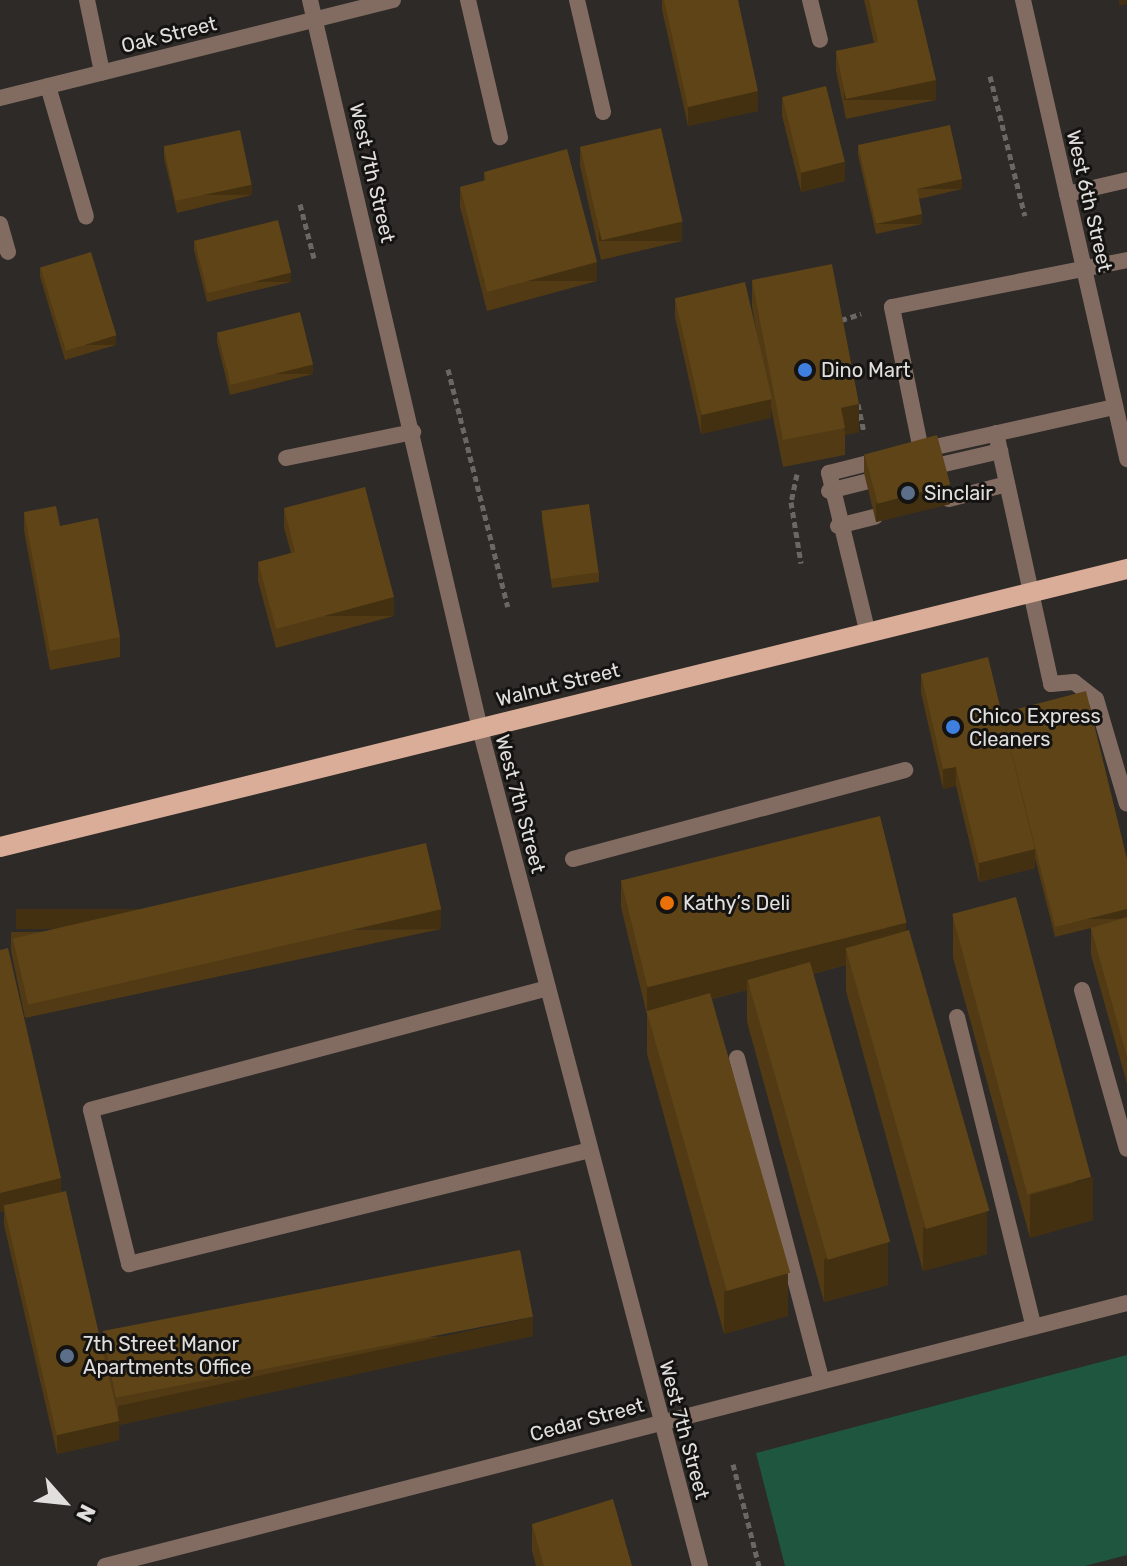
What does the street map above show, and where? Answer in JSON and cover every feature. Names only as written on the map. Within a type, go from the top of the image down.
[{"type":"main road","name":"Walnut Street","points":[[0,847],[1127,569]]},
{"type":"street","points":[[87,0],[102,72]]},
{"type":"street","name":"West 7th Street","points":[[310,0],[480,729],[700,1566]]},
{"type":"street","name":"Oak Street","points":[[0,98],[393,0]]},
{"type":"street","points":[[468,0],[500,137]]},
{"type":"street","points":[[577,0],[603,112]]},
{"type":"street","points":[[810,0],[820,40]]},
{"type":"street","name":"West 6th Street","points":[[1023,0],[1127,459]]},
{"type":"street","points":[[48,86],[86,217]]},
{"type":"street","points":[[1067,194],[1127,180]]},
{"type":"street","points":[[0,224],[8,252]]},
{"type":"street","points":[[921,450],[892,307],[1127,260]]},
{"type":"street","points":[[868,634],[829,491],[829,473],[1115,407]]},
{"type":"street","points":[[286,458],[413,432]]},
{"type":"street","points":[[996,433],[1051,684],[1074,682],[1096,699],[1127,804]]},
{"type":"street","points":[[940,465],[1000,451]]},
{"type":"street","points":[[829,491],[866,482]]},
{"type":"street","points":[[949,499],[1007,484]]},
{"type":"street","points":[[838,526],[875,517]]},
{"type":"street","points":[[573,859],[905,770]]},
{"type":"street","points":[[548,988],[91,1110],[129,1264],[590,1150]]},
{"type":"street","points":[[1082,990],[1127,1149]]},
{"type":"street","points":[[957,1017],[1034,1327]]},
{"type":"street","points":[[737,1058],[822,1381]]},
{"type":"street","name":"Cedar Street","points":[[105,1566],[1127,1303]]},
{"type":"path","points":[[990,76],[1025,216]]},
{"type":"path","points":[[300,204],[314,258]]},
{"type":"path","points":[[841,318],[844,333]]},
{"type":"path","points":[[448,369],[508,607]]},
{"type":"path","points":[[856,393],[865,437]]},
{"type":"path","points":[[801,563],[791,502],[804,468]]},
{"type":"path","points":[[733,1464],[759,1566]]},
{"type":"green space","points":[[1127,1355],[1127,1555],[1085,1566],[785,1566],[756,1453]]},
{"type":"building","points":[[664,0],[738,0],[758,91],[688,107]]},
{"type":"building","points":[[869,0],[917,0],[936,80],[846,99],[836,51],[878,42]]},
{"type":"building","points":[[826,86],[845,162],[801,173],[782,97]]},
{"type":"building","points":[[950,125],[962,179],[917,189],[922,214],[876,224],[858,145]]},
{"type":"building","points":[[661,128],[683,222],[602,240],[580,147]]},
{"type":"building","points":[[240,130],[252,185],[175,201],[164,146]]},
{"type":"building","points":[[567,149],[597,262],[487,292],[460,187],[486,180],[484,172]]},
{"type":"building","points":[[278,220],[291,272],[208,293],[195,241]]},
{"type":"building","points":[[91,252],[116,335],[66,351],[40,267]]},
{"type":"building","name":"Dino Mart","points":[[832,264],[859,404],[841,408],[845,428],[783,440],[752,280]]},
{"type":"building","points":[[745,282],[772,399],[702,415],[675,298]]},
{"type":"building","points":[[300,312],[313,364],[231,385],[218,333]]},
{"type":"building","points":[[937,435],[950,484],[878,504],[865,454]]},
{"type":"building","points":[[365,487],[394,597],[276,629],[258,562],[295,552],[284,508]]},
{"type":"building","points":[[589,504],[599,572],[551,579],[541,511]]},
{"type":"building","points":[[56,506],[60,526],[98,518],[120,637],[50,651],[24,512]]},
{"type":"building","points":[[988,657],[1035,849],[979,863],[956,767],[943,769],[921,674]]},
{"type":"building","points":[[1086,691],[1127,859],[1127,909],[1055,927],[1002,713]]},
{"type":"building","points":[[880,816],[907,923],[648,987],[621,881]]},
{"type":"building","points":[[426,843],[441,909],[28,1005],[13,938]]},
{"type":"building","points":[[1016,897],[1091,1177],[1027,1194],[952,914]]},
{"type":"building","points":[[1127,917],[1127,1057],[1091,928]]},
{"type":"building","points":[[909,930],[989,1211],[926,1229],[846,948]]},
{"type":"building","points":[[8,948],[61,1178],[0,1193],[0,950]]},
{"type":"building","points":[[810,962],[890,1242],[828,1260],[748,980]]},
{"type":"building","points":[[710,993],[790,1273],[727,1291],[647,1011]]},
{"type":"building","points":[[66,1191],[119,1421],[57,1435],[4,1205]]},
{"type":"building","points":[[520,1250],[533,1317],[116,1398],[103,1331]]},
{"type":"building","points":[[613,1499],[632,1566],[544,1566],[532,1524]]},
{"type":"place","name":"Dino Mart","points":[[805,370]]},
{"type":"place","name":"Sinclair","points":[[908,493]]},
{"type":"place","name":"Chico Express Cleaners","points":[[953,727]]},
{"type":"place","name":"Kathy’s Deli","points":[[667,903]]},
{"type":"place","name":"7th Street Manor Apartments Office","points":[[67,1356]]}]
